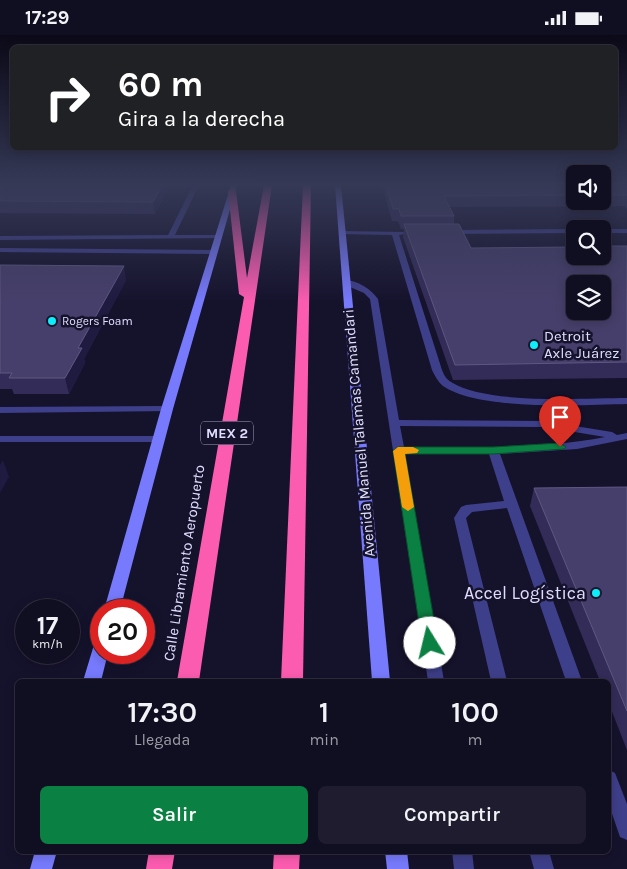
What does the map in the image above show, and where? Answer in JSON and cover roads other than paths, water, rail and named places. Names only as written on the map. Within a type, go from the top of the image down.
[{"type":"highway","points":[[237,224],[246,311]]},
{"type":"highway","name":"Calle Libramiento Aeropuerto","points":[[188,679],[261,224]]},
{"type":"highway","points":[[292,679],[306,224]]},
{"type":"highway","points":[[159,869],[162,854]]},
{"type":"highway","points":[[286,869],[287,854]]},
{"type":"main road","points":[[115,599],[158,439],[221,224]]},
{"type":"main road","name":"Avenida Manuel Talamas Camandari","points":[[341,224],[381,679]]},
{"type":"main road","points":[[93,679],[97,664]]},
{"type":"main road","points":[[41,869],[45,854]]},
{"type":"main road","points":[[396,854],[398,869]]},
{"type":"lane","points":[[170,238],[177,224]]},
{"type":"lane","points":[[439,232],[566,231]]},
{"type":"lane","points":[[611,231],[627,231]]},
{"type":"lane","points":[[342,233],[411,233]]},
{"type":"lane","points":[[395,233],[438,370],[442,379],[448,384],[473,393],[533,401],[627,401]]},
{"type":"lane","points":[[0,238],[217,237]]},
{"type":"lane","points":[[0,250],[213,252]]},
{"type":"lane","points":[[346,282],[367,291],[374,299],[436,679]]},
{"type":"lane","points":[[0,410],[167,409]]},
{"type":"lane","points":[[394,423],[544,424],[623,436]]},
{"type":"lane","points":[[398,451],[493,451],[577,446],[623,436]]},
{"type":"lane","points":[[0,439],[158,439]]},
{"type":"lane","points":[[493,451],[510,504],[573,679]]},
{"type":"lane","points":[[499,679],[460,518],[465,510],[470,508],[510,504]]},
{"type":"lane","points":[[611,785],[627,830]]},
{"type":"lane","points":[[462,854],[464,869]]},
{"type":"lane","points":[[540,854],[544,869]]},
{"type":"place","name":"Rogers Foam","points":[[52,321]]},
{"type":"place","name":"Detroit Axle Juárez","points":[[534,345]]},
{"type":"place","name":"Accel Logística","points":[[596,593]]}]
